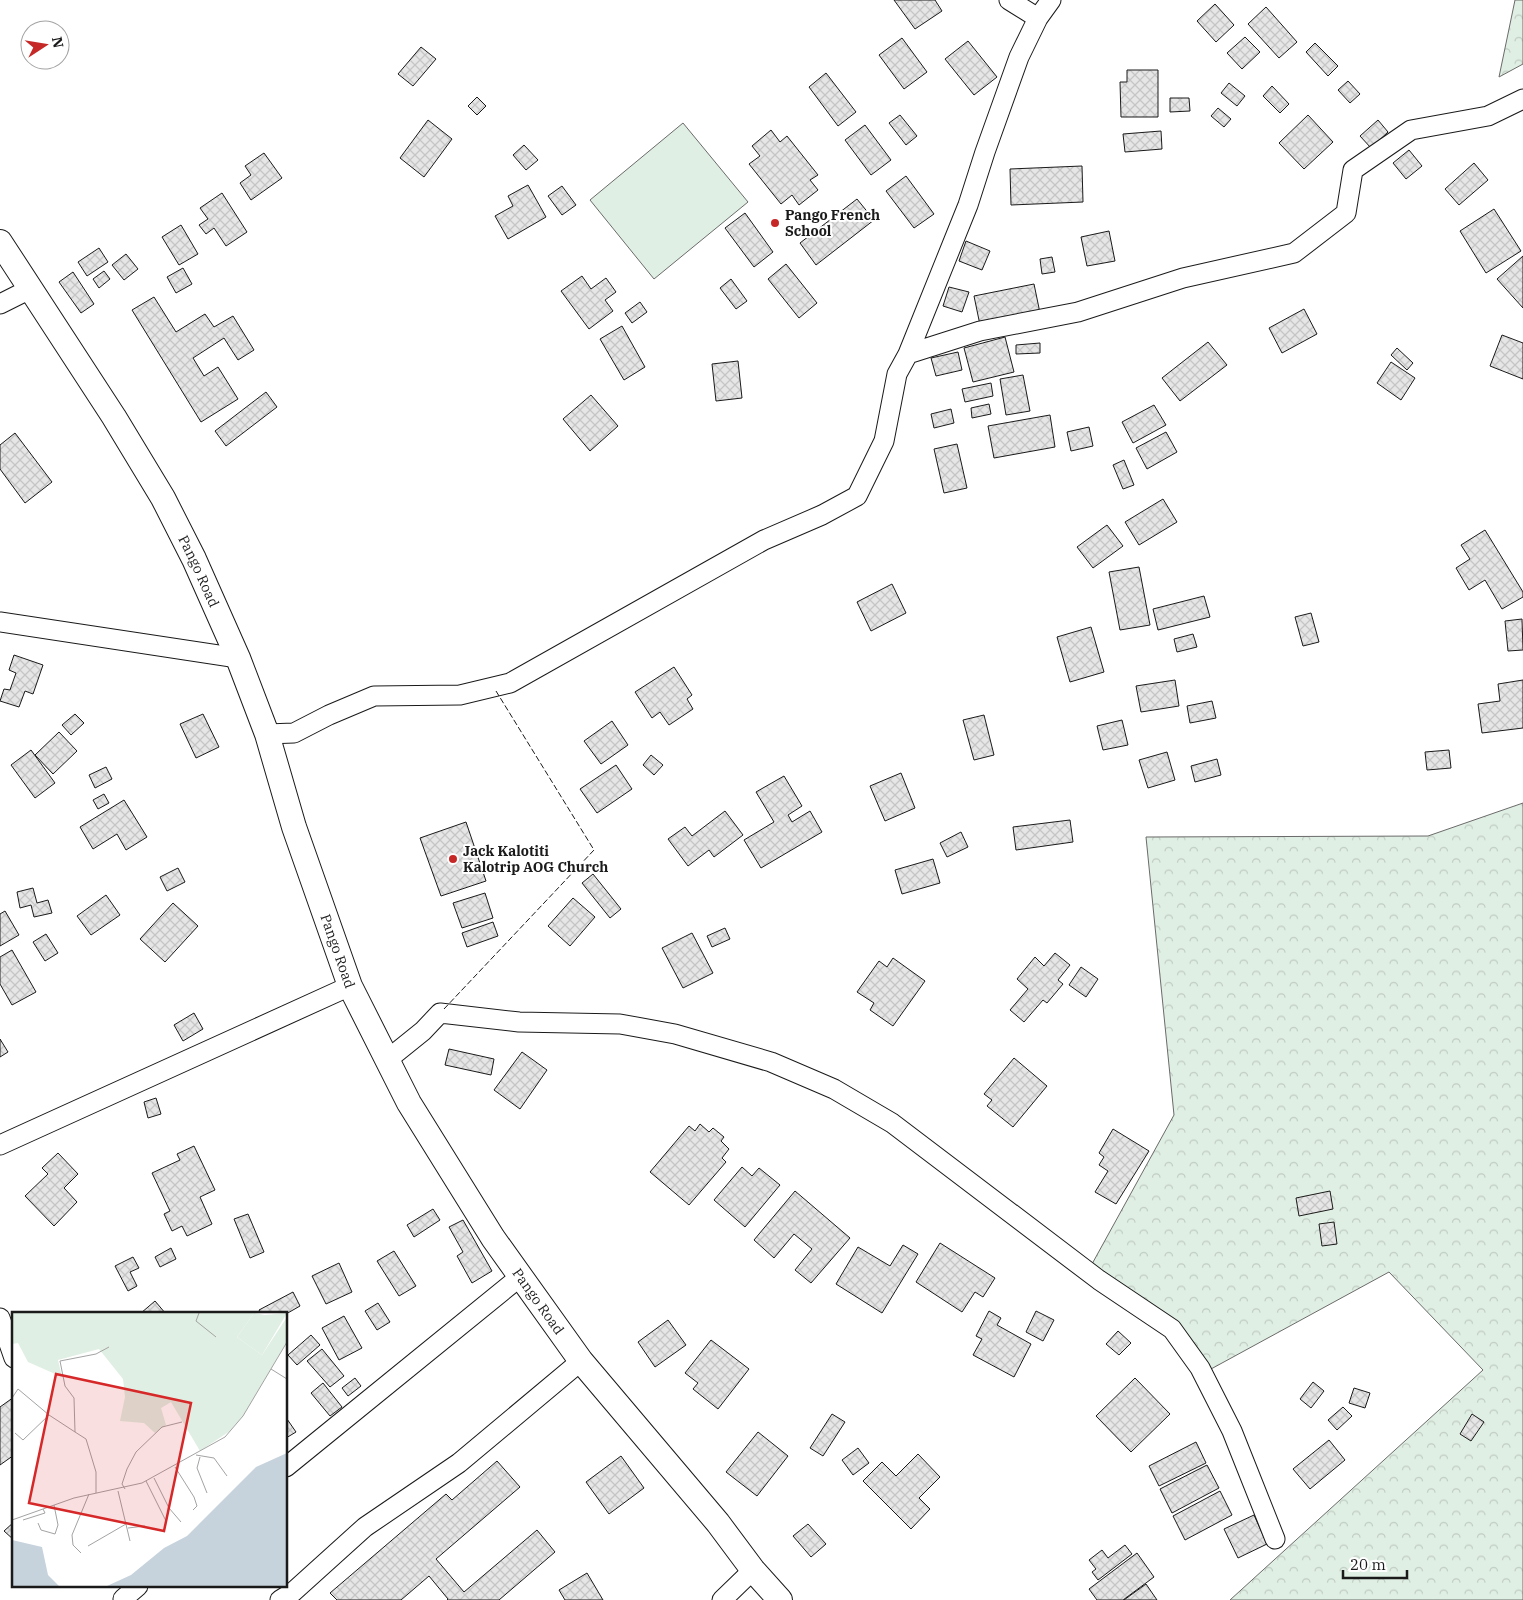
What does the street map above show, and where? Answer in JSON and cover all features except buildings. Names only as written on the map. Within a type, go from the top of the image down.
[{"type":"street","points":[[1008,0],[1038,18]]},
{"type":"street","points":[[267,734],[294,733],[329,715],[374,696],[460,696],[510,683],[764,540],[822,515],[857,496],[884,441],[897,374],[908,354],[968,205],[1019,57],[1038,18],[1050,0]]},
{"type":"street","points":[[908,354],[980,332],[1078,312],[1183,278],[1294,253],[1346,213],[1353,170],[1411,130],[1488,116],[1523,99]]},
{"type":"street","name":"Pango Road","points":[[0,242],[114,417],[163,498],[194,559],[238,658],[267,734],[294,827],[350,986],[409,1103],[493,1238],[581,1361],[718,1522],[753,1570],[780,1600]]},
{"type":"street","points":[[0,304],[30,289]]},
{"type":"street","points":[[0,622],[238,658]]},
{"type":"street","points":[[0,1146],[350,986]]},
{"type":"street","points":[[387,1060],[423,1031],[440,1013],[519,1022],[620,1024],[675,1034],[771,1062],[834,1089],[892,1123],[1092,1274],[1172,1329],[1200,1368],[1232,1431],[1275,1540]]},
{"type":"street","points":[[288,1464],[521,1276]]},
{"type":"street","points":[[0,1318],[12,1352]]},
{"type":"street","points":[[280,1600],[293,1592],[365,1527],[459,1463],[581,1361]]},
{"type":"street","points":[[722,1600],[753,1570]]},
{"type":"street","points":[[123,1599],[136,1588]]},
{"type":"green space","points":[[1515,0],[1523,0],[1523,64],[1499,77]]},
{"type":"green space","points":[[683,123],[748,202],[654,279],[590,200]]},
{"type":"green space","points":[[1523,803],[1523,1600],[1230,1600],[1483,1370],[1389,1272],[1211,1369],[1175,1320],[1092,1264],[1174,1115],[1146,837],[1428,836]]},
{"type":"fence","points":[[444,1009],[594,850],[496,691]]},
{"type":"place","name":"Pango French School","points":[[775,223]]},
{"type":"place","name":"Jack Kalotiti Kalotrip AOG Church","points":[[453,859]]}]
